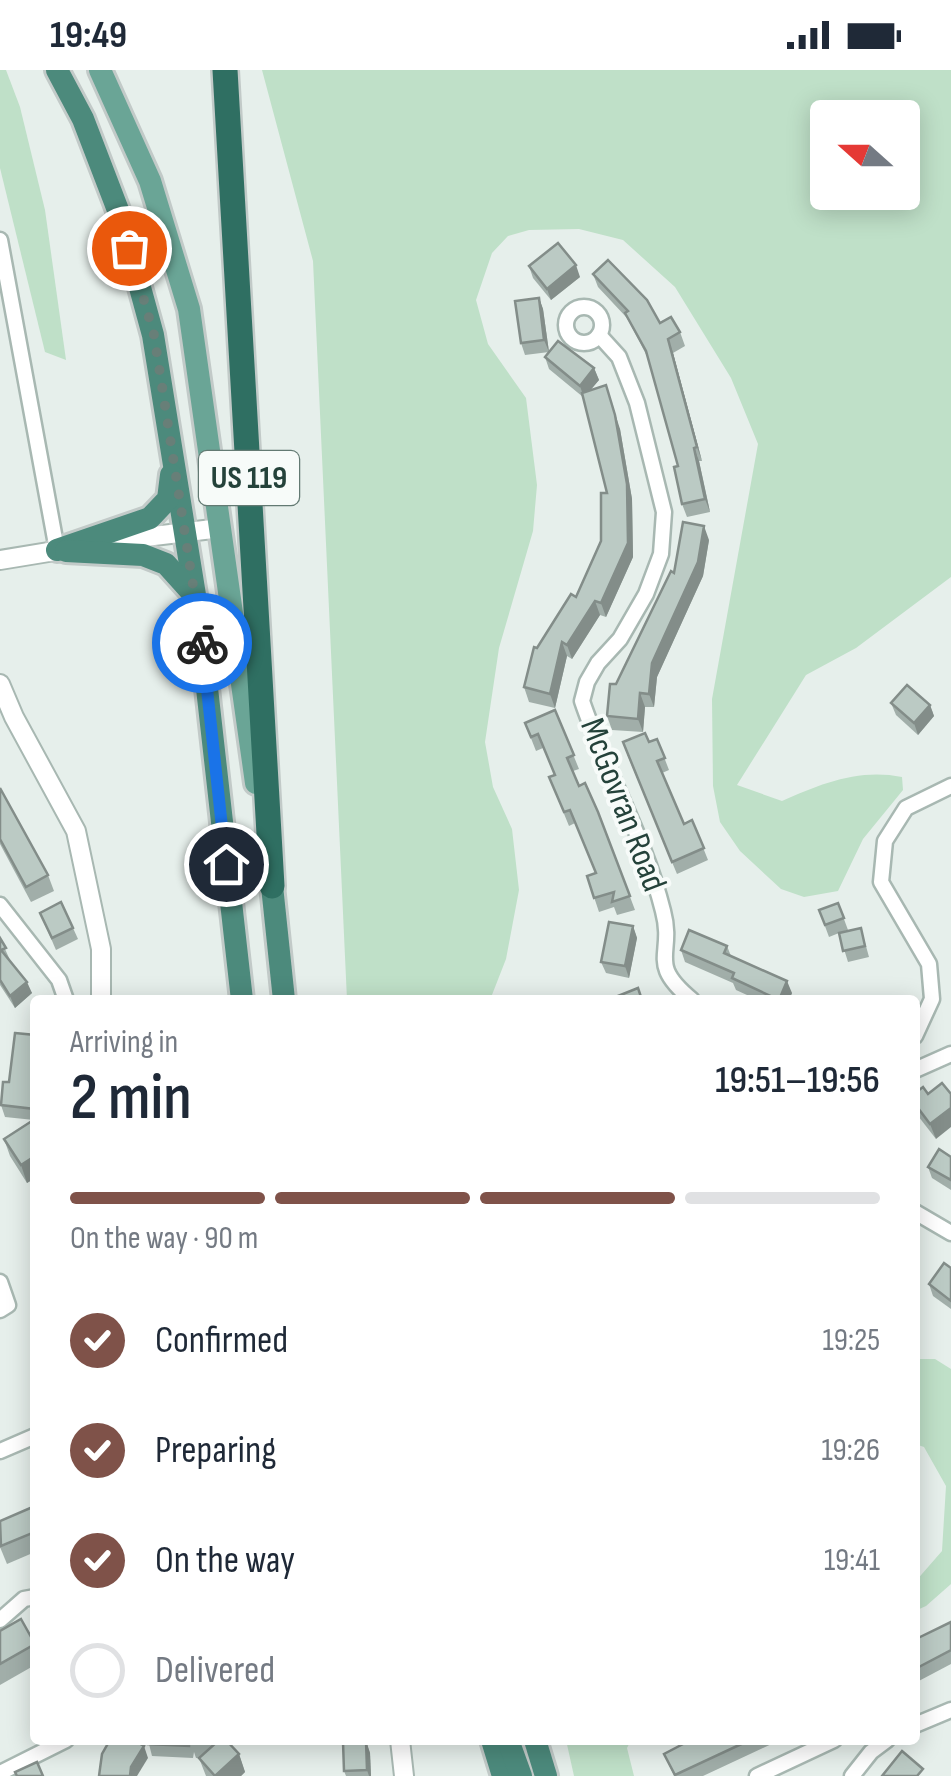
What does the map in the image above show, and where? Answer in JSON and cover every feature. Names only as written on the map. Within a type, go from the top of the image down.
[{"type":"highway","name":"US 119","points":[[57,70],[82,119],[120,218],[154,335],[196,598],[241,995]]},
{"type":"highway","name":"US 119","points":[[225,70],[272,886],[283,995]]},
{"type":"highway","points":[[57,550],[150,518],[161,509],[168,499],[171,482],[170,436]]},
{"type":"highway","points":[[57,550],[143,555],[166,564],[196,598]]},
{"type":"highway","points":[[494,1745],[503,1776]]},
{"type":"highway","points":[[510,1745],[520,1776]]},
{"type":"highway","points":[[537,1745],[546,1776]]},
{"type":"main road","points":[[100,70],[150,181],[189,308],[272,886]]},
{"type":"street","points":[[0,240],[57,550]]},
{"type":"street","name":"McGovran Road","points":[[599,336],[619,357],[637,404],[664,512],[661,554],[646,594],[620,639],[598,663],[582,701],[665,917],[664,970],[686,995]]},
{"type":"street","points":[[0,560],[222,528]]},
{"type":"street","points":[[0,684],[76,831],[101,950],[101,995]]},
{"type":"street","points":[[920,1025],[932,999],[929,964],[881,882],[884,841],[906,808],[951,786]]},
{"type":"street","points":[[0,905],[59,980],[64,995]]},
{"type":"street","points":[[920,1068],[951,1054]]},
{"type":"street","points":[[920,1215],[951,1234]]},
{"type":"street","points":[[0,1282],[8,1305],[0,1310]]},
{"type":"street","points":[[0,1451],[30,1438]]},
{"type":"street","points":[[0,1620],[30,1598]]},
{"type":"street","points":[[920,1723],[951,1710]]},
{"type":"street","points":[[0,1773],[56,1745]]},
{"type":"street","points":[[401,1745],[404,1776]]},
{"type":"street","points":[[757,1776],[823,1745]]},
{"type":"street","points":[[852,1776],[880,1745]]},
{"type":"green space","points":[[0,70],[6,70],[20,107],[45,210],[66,360],[45,352],[0,168]]},
{"type":"green space","points":[[262,70],[951,70],[951,577],[856,648],[806,675],[737,785],[782,801],[855,776],[902,777],[903,790],[863,839],[838,891],[804,897],[781,889],[740,851],[720,822],[713,786],[712,699],[758,444],[731,378],[675,287],[623,240],[579,229],[529,230],[508,236],[492,253],[476,300],[488,344],[526,398],[537,485],[533,531],[499,648],[485,742],[493,787],[512,829],[519,890],[506,959],[492,995],[347,995],[313,261]]},
{"type":"green space","points":[[920,1359],[935,1359],[951,1369],[951,1584],[920,1609],[920,1576],[942,1551],[946,1486],[920,1446]]},
{"type":"green space","points":[[567,1745],[628,1745],[634,1776],[574,1776]]},
{"type":"building","points":[[558,243],[576,265],[547,289],[529,266]]},
{"type":"building","points":[[608,260],[647,300],[660,323],[671,317],[680,332],[668,339],[697,447],[694,448],[705,499],[682,504],[674,467],[678,466],[646,351],[625,313],[628,311],[593,274]]},
{"type":"building","points":[[539,298],[544,340],[521,343],[515,301]]},
{"type":"building","points":[[558,341],[594,368],[580,386],[545,357]]},
{"type":"building","points":[[606,385],[627,484],[628,543],[601,603],[595,601],[567,645],[562,642],[550,694],[524,687],[534,647],[537,648],[571,594],[576,597],[601,541],[601,493],[607,493],[582,393]]},
{"type":"building","points":[[683,522],[704,526],[698,562],[652,663],[649,694],[640,693],[638,719],[607,716],[610,684],[616,684],[671,571],[674,573]]},
{"type":"building","points":[[907,685],[930,705],[914,723],[891,703]]},
{"type":"building","points":[[555,710],[574,755],[567,758],[579,786],[585,783],[630,896],[612,902],[614,892],[594,898],[587,876],[596,873],[570,810],[564,812],[549,777],[555,775],[538,734],[531,737],[525,723]]},
{"type":"building","points":[[645,733],[649,742],[657,739],[665,758],[657,761],[684,824],[692,820],[704,848],[672,862],[623,742]]},
{"type":"building","points":[[0,788],[48,875],[26,887],[0,839]]},
{"type":"building","points":[[61,902],[73,928],[52,938],[40,913]]},
{"type":"building","points":[[838,903],[844,918],[825,925],[819,910]]},
{"type":"building","points":[[609,922],[633,926],[625,966],[601,962]]},
{"type":"building","points":[[861,928],[865,946],[843,951],[839,933]]},
{"type":"building","points":[[689,930],[727,946],[724,953],[787,981],[781,995],[768,995],[732,978],[734,973],[681,950]]},
{"type":"building","points":[[0,938],[6,948],[1,950],[27,982],[10,996],[0,980]]},
{"type":"building","points":[[638,988],[640,995],[620,995]]},
{"type":"building","points":[[15,1033],[30,1034],[30,1108],[1,1105],[3,1082],[9,1082]]},
{"type":"building","points":[[942,1083],[951,1094],[951,1108],[930,1124],[920,1111],[920,1089],[923,1087],[928,1094]]},
{"type":"building","points":[[30,1122],[30,1159],[21,1165],[4,1139]]},
{"type":"building","points":[[939,1149],[951,1157],[951,1180],[928,1167]]},
{"type":"building","points":[[944,1263],[951,1268],[951,1301],[929,1284]]},
{"type":"building","points":[[30,1508],[30,1534],[1,1546],[0,1521]]},
{"type":"building","points":[[21,1619],[30,1635],[30,1647],[0,1664],[0,1631]]},
{"type":"building","points":[[951,1622],[951,1650],[920,1666],[920,1637]]},
{"type":"building","points":[[107,1745],[144,1746],[130,1776],[99,1776]]},
{"type":"building","points":[[214,1745],[231,1745],[239,1754],[215,1776],[199,1758]]},
{"type":"building","points":[[343,1745],[366,1745],[367,1770],[344,1771]]},
{"type":"building","points":[[681,1745],[739,1745],[675,1775],[664,1754]]},
{"type":"building","points":[[902,1751],[923,1769],[917,1776],[882,1776]]},
{"type":"building","points":[[37,1762],[43,1776],[17,1776],[15,1772]]},
{"type":"way so far","points":[[129,248],[154,335],[202,643]]},
{"type":"route","points":[[202,643],[226,864]]}]
